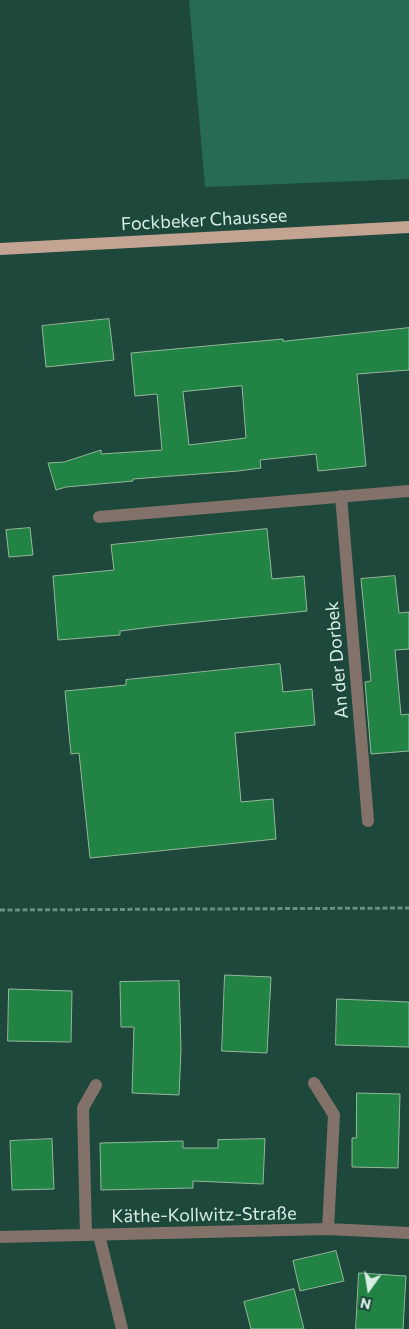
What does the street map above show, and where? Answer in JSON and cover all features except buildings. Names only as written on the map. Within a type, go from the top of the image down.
[{"type":"main road","name":"Fockbeker Chaussee","points":[[0,249],[409,227]]},
{"type":"street","points":[[99,517],[409,491]]},
{"type":"street","name":"An der Dorbek","points":[[341,496],[368,821]]},
{"type":"street","points":[[314,1083],[334,1115],[328,1229]]},
{"type":"street","points":[[86,1235],[83,1108],[96,1085]]},
{"type":"street","name":"Käthe-Kollwitz-Straße","points":[[0,1237],[328,1229],[409,1233]]},
{"type":"street","points":[[99,1235],[122,1329]]},
{"type":"path","points":[[0,910],[409,908]]},
{"type":"green space","points":[[189,0],[409,0],[409,179],[205,187]]}]
